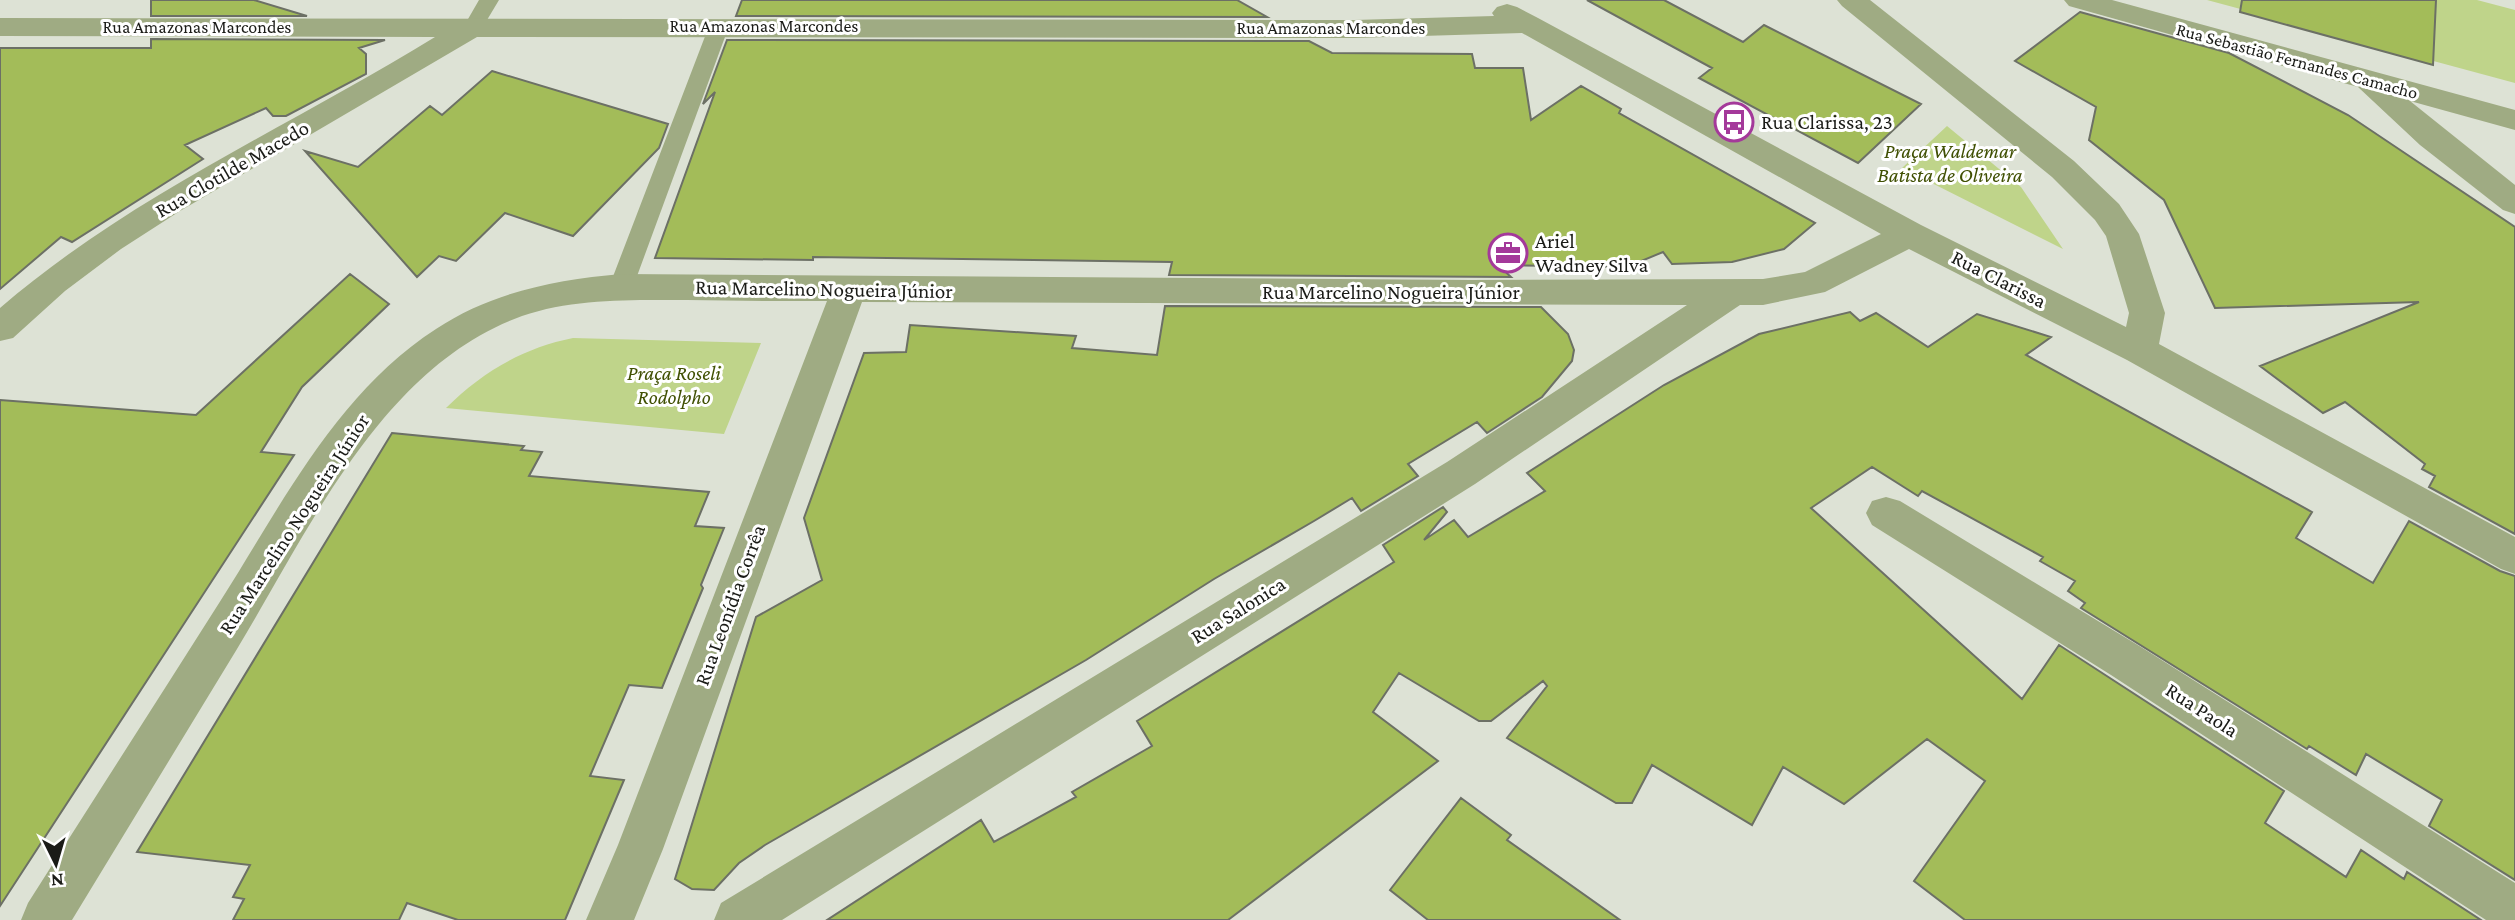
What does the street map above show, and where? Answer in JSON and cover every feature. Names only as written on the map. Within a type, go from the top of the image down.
[{"type":"street","name":"Rua Clarissa","points":[[1484,0],[1909,234],[2140,350],[2515,557]]},
{"type":"street","points":[[1852,0],[2063,169],[2108,212],[2122,234],[2147,313],[2140,350]]},
{"type":"street","name":"Rua Sebastião Fernandes Camacho","points":[[2079,0],[2515,120]]},
{"type":"street","name":"Rua Amazonas Marcondes","points":[[0,27],[482,13],[719,26],[1354,29],[1528,24]]},
{"type":"street","name":"Rua Clotilde Macedo","points":[[0,328],[77,265],[121,234],[246,159],[413,66],[482,13]]},
{"type":"street","points":[[2368,81],[2431,138],[2515,202]]},
{"type":"street","name":"Rua Marcelino Nogueira Júnior","points":[[45,920],[318,480],[373,403],[445,341],[480,319],[541,296],[621,287],[1733,292],[1787,289],[1813,283],[1909,234]]},
{"type":"street","name":"Rua Leonídia Corrêa","points":[[610,920],[640,849],[849,290]]},
{"type":"street","name":"Rua Salonica","points":[[738,920],[1461,473],[1733,292]]},
{"type":"street","name":"Rua Paola","points":[[1886,513],[2126,662],[2515,911]]},
{"type":"lane","points":[[621,287],[719,26]]},
{"type":"green space","points":[[2207,0],[2477,0],[2515,10],[2515,83]]},
{"type":"green space","name":"Praça Waldemar Batista de Oliveira","points":[[1947,126],[2021,187],[2063,249],[1902,168]]},
{"type":"green space","name":"Praça Roseli Rodolpho","points":[[573,338],[761,343],[724,434],[446,408],[474,383],[504,363],[537,348]]},
{"type":"building","points":[[151,0],[254,0],[307,16],[151,16]]},
{"type":"building","points":[[742,0],[1237,0],[1267,17],[736,16]]},
{"type":"building","points":[[1587,0],[1664,0],[1743,42],[1764,25],[1921,104],[1858,163],[1699,78],[1712,68]]},
{"type":"building","points":[[2242,0],[2436,0],[2433,65],[2240,12]]},
{"type":"building","points":[[2080,12],[2229,53],[2348,115],[2515,227],[2515,534],[2429,487],[2435,476],[2422,469],[2425,464],[2345,402],[2323,413],[2260,366],[2419,302],[2215,308],[2164,200],[2089,140],[2096,107],[2015,61]]},
{"type":"building","points":[[151,39],[385,40],[359,48],[366,54],[366,74],[286,116],[273,116],[266,108],[185,145],[203,159],[72,242],[61,237],[0,289],[0,48],[151,48]]},
{"type":"building","points":[[727,40],[1309,41],[1332,53],[1472,54],[1475,68],[1523,68],[1531,120],[1581,86],[1621,109],[1619,113],[1815,223],[1784,249],[1732,262],[1672,264],[1663,252],[1627,267],[1498,265],[1511,277],[1169,275],[1172,262],[813,257],[813,260],[655,258],[715,92],[703,104]]},
{"type":"building","points":[[492,71],[668,124],[659,148],[573,236],[505,213],[456,261],[439,256],[417,277],[305,151],[358,167],[430,106],[442,115]]},
{"type":"building","points":[[350,274],[389,304],[302,387],[261,452],[294,455],[0,906],[0,400],[196,415]]},
{"type":"building","points":[[1165,306],[1541,307],[1568,334],[1574,350],[1572,361],[1542,397],[1487,433],[1477,422],[1408,464],[1418,476],[1361,511],[1352,498],[1214,579],[1086,660],[765,845],[739,863],[714,890],[692,889],[675,879],[756,617],[822,580],[804,518],[864,353],[906,352],[910,325],[1076,336],[1072,348],[1157,355]]},
{"type":"building","points":[[1850,312],[1860,321],[1876,313],[1928,347],[1977,314],[2051,337],[2026,355],[2312,512],[2296,538],[2373,583],[2409,521],[2500,571],[2515,576],[2515,880],[2429,826],[2442,800],[2366,754],[2356,775],[2309,746],[2307,749],[2081,608],[2085,603],[2068,591],[2075,581],[2040,561],[2043,557],[1922,491],[1918,496],[1872,467],[1811,508],[2022,699],[2059,645],[2284,791],[2265,823],[2346,877],[2361,850],[2404,879],[2407,872],[2481,920],[1965,920],[1914,881],[1985,781],[1927,739],[1844,804],[1783,767],[1752,825],[1652,765],[1632,803],[1616,803],[1507,738],[1547,686],[1543,681],[1491,721],[1479,721],[1399,673],[1373,712],[1438,761],[1228,920],[827,920],[981,820],[994,842],[1076,797],[1072,792],[1152,746],[1137,721],[1394,562],[1383,545],[1443,507],[1447,512],[1424,540],[1454,520],[1468,537],[1545,491],[1527,473],[1664,385],[1759,334]]},
{"type":"building","points":[[392,433],[524,446],[521,450],[542,452],[529,476],[709,492],[695,526],[724,528],[662,688],[629,685],[590,776],[624,780],[565,920],[458,920],[407,903],[399,920],[233,920],[244,899],[233,897],[250,865],[137,852]]},
{"type":"building","points":[[1461,798],[1511,835],[1507,840],[1620,920],[1428,920],[1390,890]]},
{"type":"place","name":"Rua Clarissa, 23","points":[[1734,122]]},
{"type":"place","name":"Ariel Wadney Silva","points":[[1508,253]]}]
